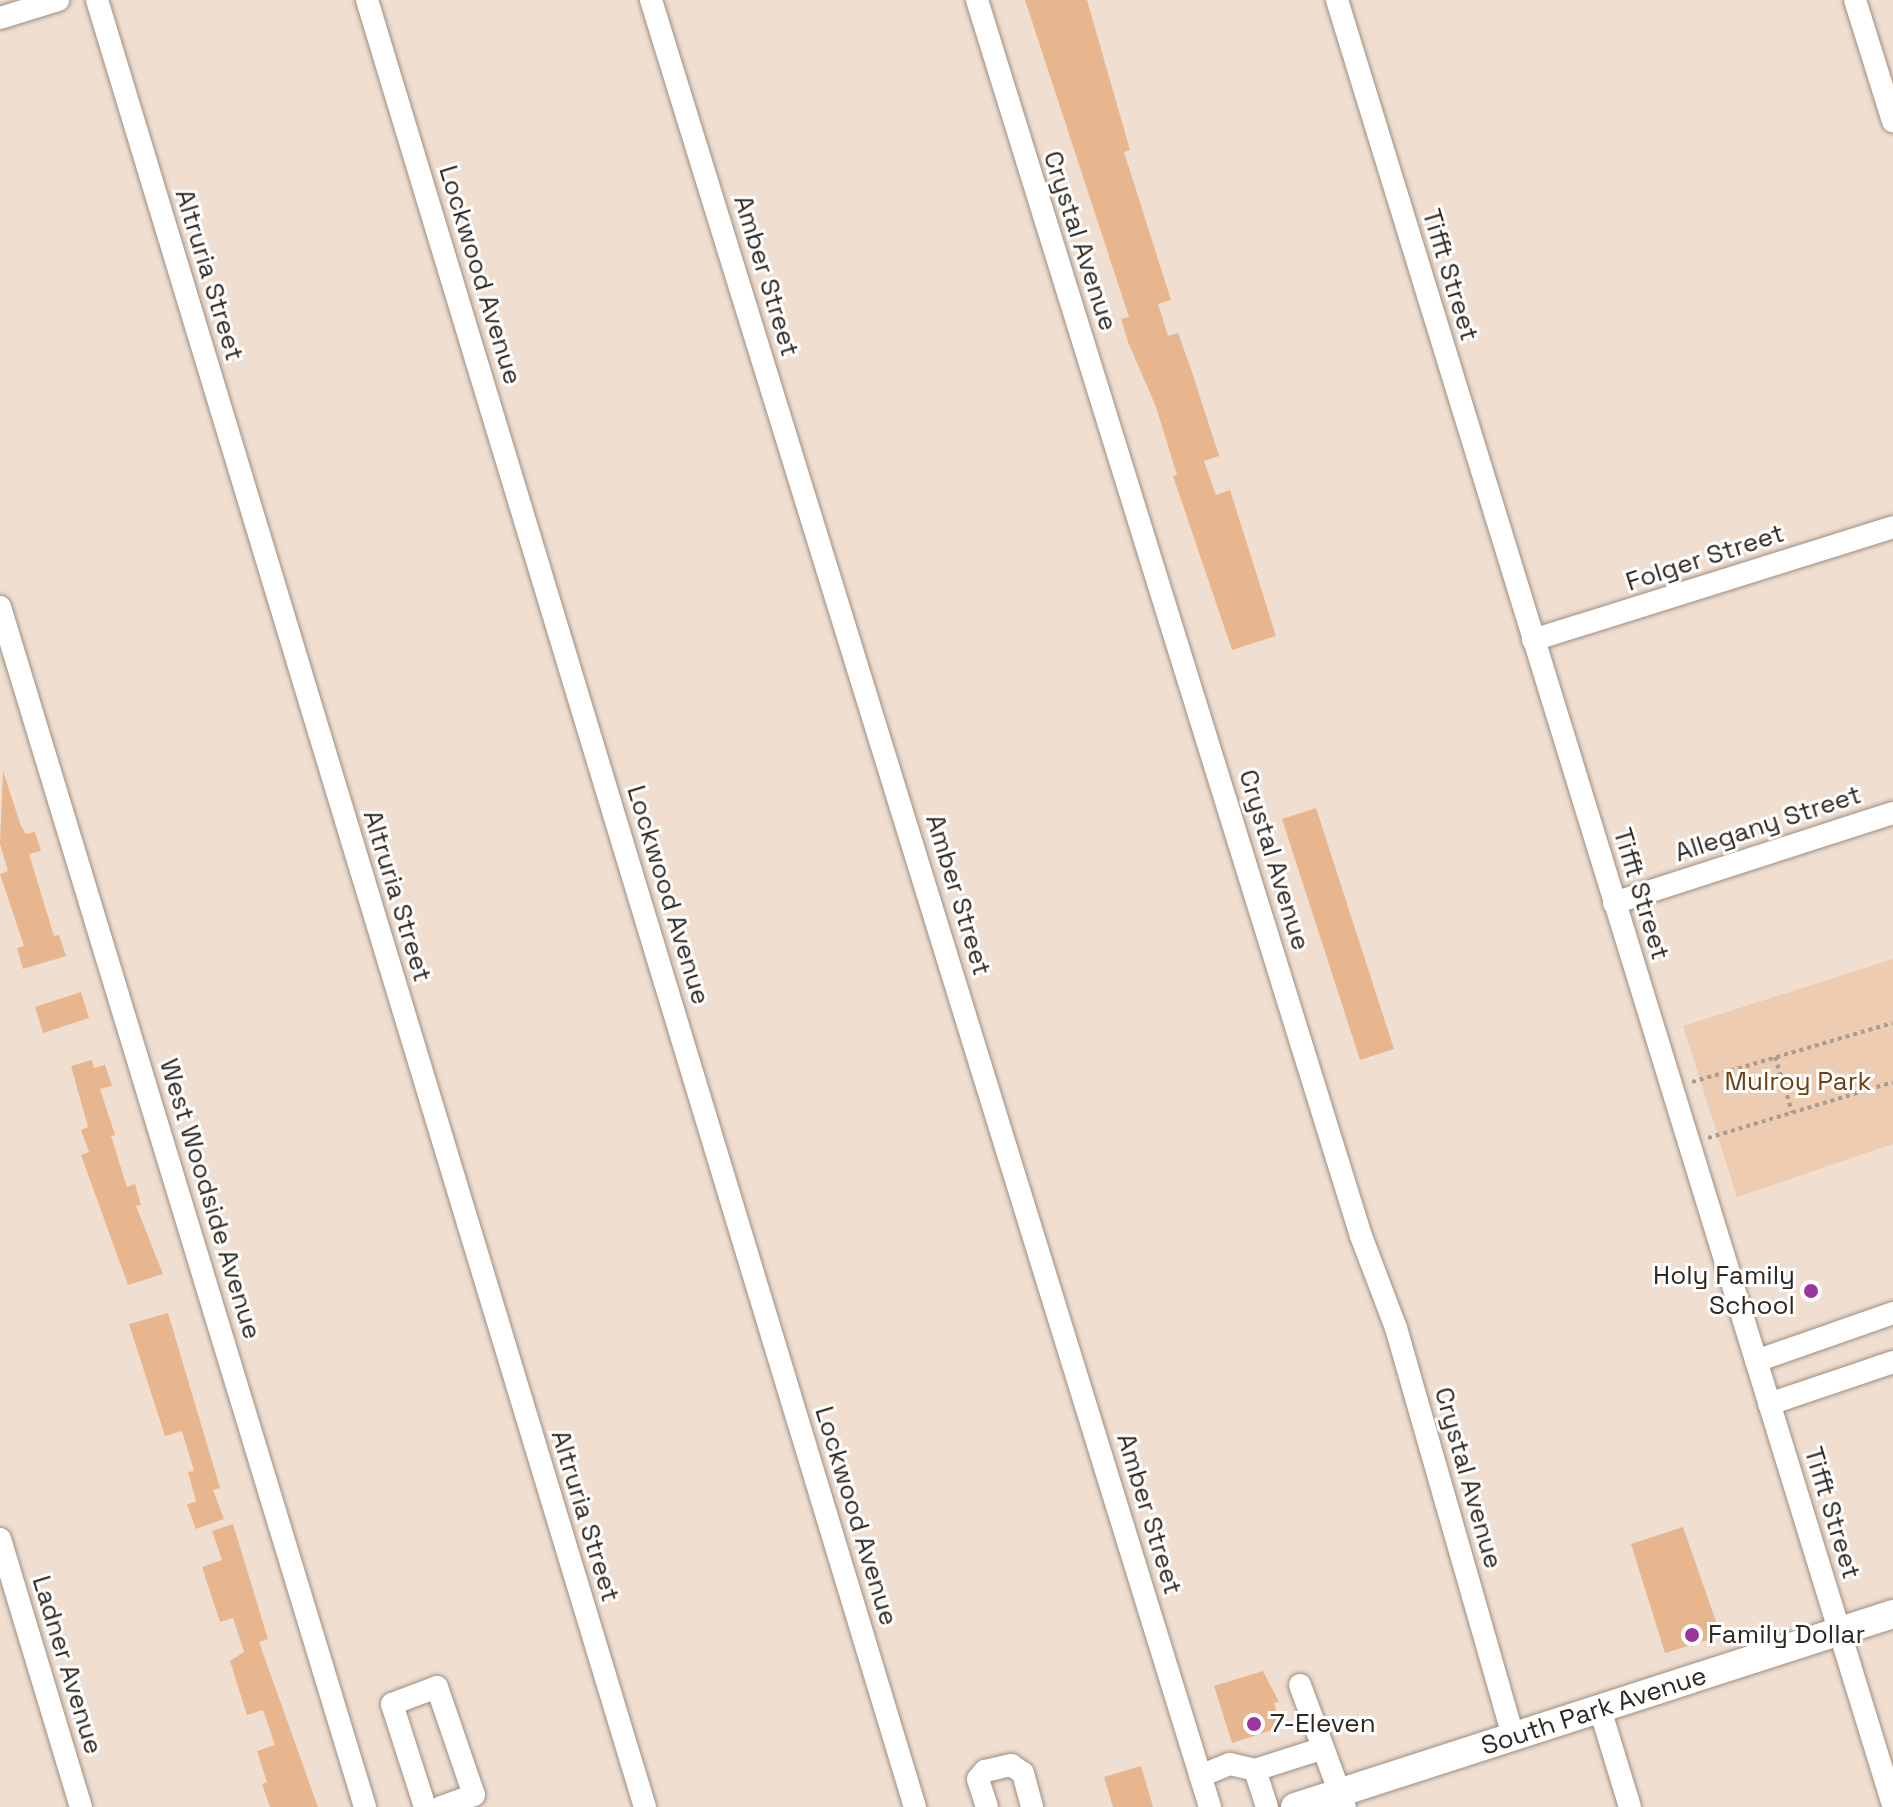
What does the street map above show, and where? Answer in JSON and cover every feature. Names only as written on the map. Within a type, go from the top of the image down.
[{"type":"main road","name":"South Park Avenue","points":[[1295,1807],[1343,1800],[1513,1737],[1893,1614]]},
{"type":"street","points":[[0,18],[58,0]]},
{"type":"street","name":"Altruria Street","points":[[97,0],[645,1807]]},
{"type":"street","name":"Lockwood Avenue","points":[[367,0],[915,1807]]},
{"type":"street","name":"Amber Street","points":[[651,0],[1210,1807]]},
{"type":"street","name":"Crystal Avenue","points":[[977,0],[1356,1220],[1396,1328],[1513,1737]]},
{"type":"street","name":"Tifft Street","points":[[1337,0],[1893,1805]]},
{"type":"street","points":[[1855,0],[1893,121]]},
{"type":"street","name":"Folger Street","points":[[1533,640],[1893,527]]},
{"type":"street","name":"West Woodside Avenue","points":[[0,607],[365,1807]]},
{"type":"street","name":"Allegany Street","points":[[1614,903],[1893,813]]},
{"type":"street","points":[[1756,1361],[1893,1313]]},
{"type":"street","points":[[1769,1404],[1893,1362]]},
{"type":"street","name":"Ladner Avenue","points":[[0,1539],[81,1807]]},
{"type":"street","points":[[1300,1685],[1321,1749],[1343,1800]]},
{"type":"street","points":[[425,1807],[392,1704],[437,1687],[474,1795],[441,1807]]},
{"type":"street","points":[[1600,1709],[1630,1807]]},
{"type":"street","points":[[1200,1776],[1230,1764],[1255,1770],[1321,1749]]},
{"type":"street","points":[[987,1807],[978,1779],[985,1771],[1011,1765],[1023,1773],[1032,1807]]},
{"type":"street","points":[[1255,1770],[1267,1807]]},
{"type":"path","points":[[1690,1083],[1893,1023]]},
{"type":"path","points":[[1775,1057],[1792,1112]]},
{"type":"path","points":[[1708,1138],[1893,1082]]},
{"type":"green space","name":"Mulroy Park","points":[[1893,959],[1893,1144],[1737,1197],[1683,1026]]},
{"type":"building","points":[[1025,0],[1087,0],[1130,150],[1124,152],[1171,300],[1158,304],[1168,336],[1178,333],[1219,456],[1204,461],[1216,495],[1230,490],[1276,636],[1232,650],[1173,476],[1177,475],[1156,407],[1128,342],[1121,319],[1129,317]]},
{"type":"building","points":[[3,771],[21,826],[26,834],[35,832],[41,851],[29,854],[54,936],[59,935],[66,956],[23,969],[17,948],[24,946],[0,874],[8,871],[0,844]]},
{"type":"building","points":[[1316,808],[1394,1049],[1360,1060],[1282,819]]},
{"type":"building","points":[[81,992],[89,1018],[43,1033],[35,1007]]},
{"type":"building","points":[[92,1060],[94,1068],[105,1065],[112,1086],[100,1089],[115,1135],[111,1136],[127,1187],[135,1184],[141,1205],[136,1206],[163,1274],[128,1285],[81,1155],[89,1152],[81,1130],[88,1127],[71,1066]]},
{"type":"building","points":[[168,1313],[220,1488],[213,1490],[224,1519],[196,1529],[187,1505],[196,1501],[188,1472],[194,1471],[182,1431],[165,1436],[129,1324]]},
{"type":"building","points":[[233,1524],[268,1639],[259,1642],[318,1807],[270,1807],[262,1784],[267,1782],[257,1751],[275,1745],[263,1710],[247,1715],[230,1661],[244,1652],[233,1618],[220,1622],[202,1567],[222,1560],[212,1531]]},
{"type":"building","points":[[1683,1527],[1721,1636],[1665,1653],[1631,1544]]},
{"type":"building","points":[[1263,1671],[1279,1702],[1274,1703],[1281,1727],[1232,1743],[1214,1686]]},
{"type":"building","points":[[1141,1766],[1153,1807],[1113,1807],[1104,1777]]},
{"type":"place","name":"Holy Family School","points":[[1811,1291]]},
{"type":"place","name":"Family Dollar","points":[[1692,1635]]},
{"type":"place","name":"7-Eleven","points":[[1254,1724]]}]
